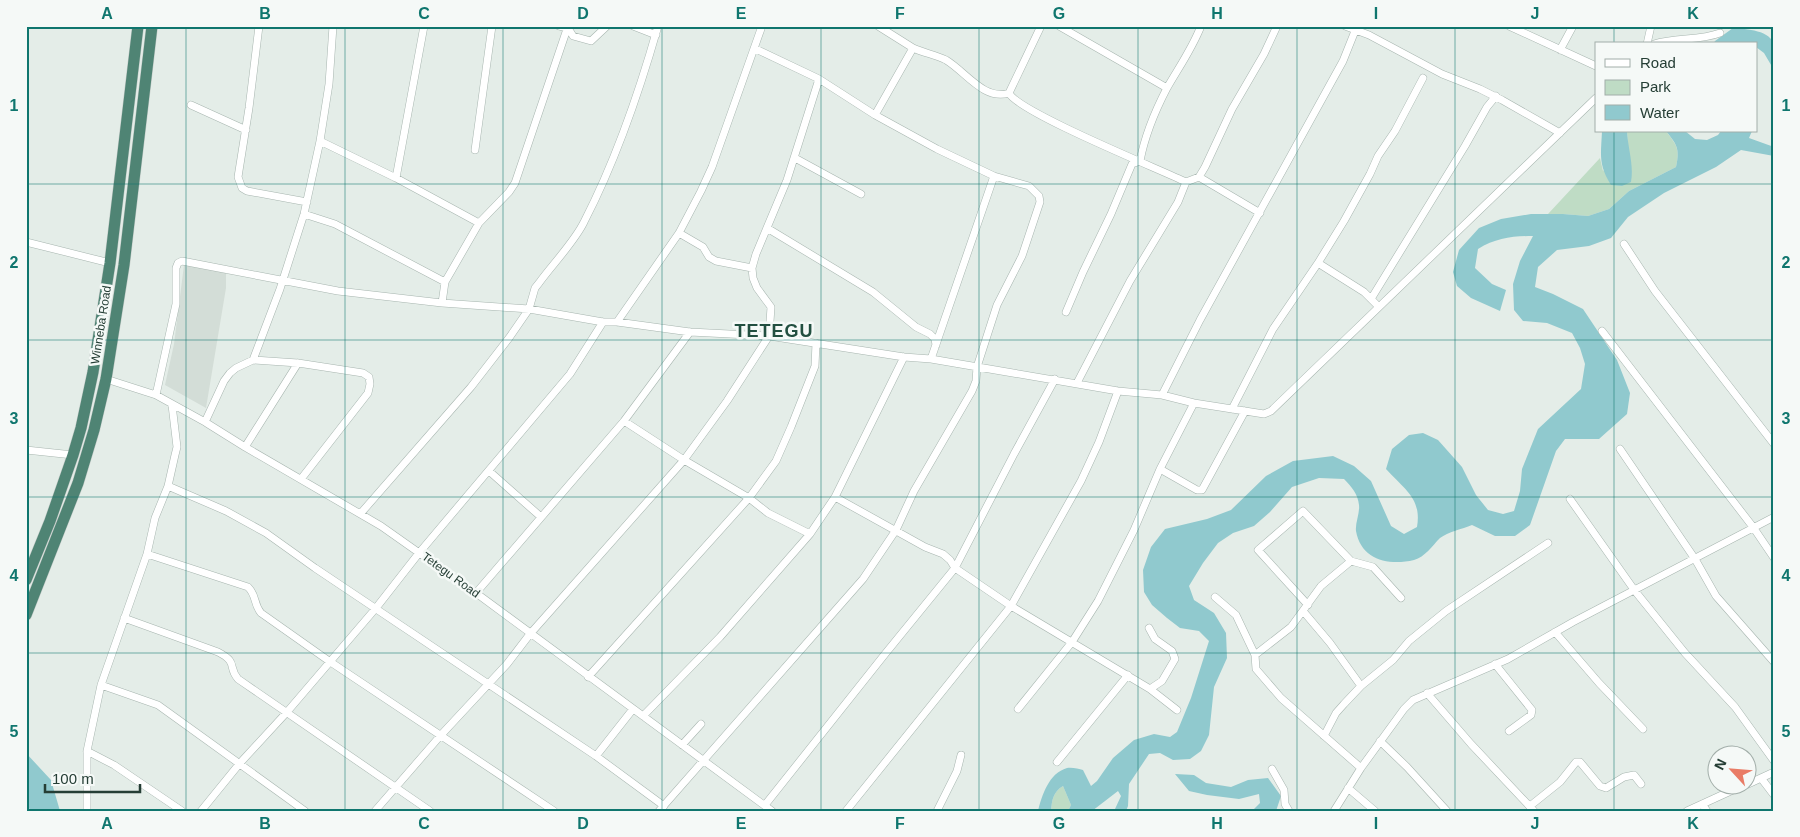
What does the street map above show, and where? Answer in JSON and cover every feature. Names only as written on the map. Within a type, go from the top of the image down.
[{"type":"highway","name":"Winneba Road","points":[[26,580],[73,455],[93,372],[110,263],[138,26]]},
{"type":"highway","name":"Winneba Road","points":[[26,616],[78,483],[94,430],[106,379],[124,265],[152,26]]},
{"type":"street","points":[[259,26],[238,177],[242,188],[247,191],[307,202]]},
{"type":"street","points":[[253,360],[282,280],[307,202],[320,141],[329,84],[333,26]]},
{"type":"street","points":[[396,178],[424,26]]},
{"type":"street","points":[[476,150],[492,26]]},
{"type":"street","points":[[559,26],[568,27]]},
{"type":"street","points":[[568,27],[573,36],[591,41],[607,26]]},
{"type":"street","points":[[633,26],[656,35]]},
{"type":"street","points":[[361,513],[471,387],[529,310],[535,288],[584,222],[608,170],[642,82],[658,26]]},
{"type":"street","points":[[617,322],[679,233],[701,191],[712,167],[756,49],[762,26]]},
{"type":"street","points":[[878,26],[913,48],[945,60],[986,92],[1001,96],[1009,93],[1041,26]]},
{"type":"street","points":[[1059,26],[1168,88]]},
{"type":"street","points":[[1140,161],[1146,136],[1168,88],[1184,63],[1200,26]]},
{"type":"street","points":[[1009,93],[1018,103],[1115,151],[1186,182],[1199,177],[1232,109],[1264,54],[1277,26]]},
{"type":"street","points":[[1345,26],[1369,35],[1442,74],[1496,96],[1560,133]]},
{"type":"street","points":[[1509,26],[1595,66]]},
{"type":"street","points":[[1560,50],[1573,26]]},
{"type":"street","points":[[1648,42],[1652,26]]},
{"type":"street","points":[[442,304],[444,282],[479,223],[509,192],[515,183],[568,27]]},
{"type":"street","points":[[1162,395],[1200,320],[1343,61],[1355,30]]},
{"type":"street","points":[[1662,42],[1673,39],[1709,36],[1720,32]]},
{"type":"street","points":[[875,115],[913,48]]},
{"type":"street","points":[[168,486],[226,511],[266,533],[596,756],[661,809],[863,579],[896,530],[914,491],[972,391],[976,381],[977,367],[997,305],[1022,256],[1040,202],[1039,196],[1029,186],[994,176],[938,150],[875,115],[819,79],[756,49]]},
{"type":"street","points":[[1232,409],[1273,329],[1318,263],[1366,182],[1378,156],[1395,131],[1423,78]]},
{"type":"street","points":[[374,811],[507,664],[530,634],[684,460],[727,401],[769,336],[771,307],[757,288],[752,268],[795,158],[819,79]]},
{"type":"street","points":[[1371,299],[1487,107],[1496,96]]},
{"type":"street","points":[[156,395],[176,304],[176,268],[178,263],[182,261],[338,290],[442,304],[529,310],[603,322],[617,322],[690,332],[769,336],[904,357],[931,359],[1118,391],[1162,395],[1194,403],[1264,414],[1272,411],[1595,99]]},
{"type":"street","points":[[191,105],[246,130]]},
{"type":"street","points":[[320,141],[396,178],[479,223]]},
{"type":"street","points":[[795,158],[861,194]]},
{"type":"street","points":[[1066,312],[1132,164],[1140,161]]},
{"type":"street","points":[[931,359],[994,176]]},
{"type":"street","points":[[1199,177],[1260,213]]},
{"type":"street","points":[[1077,383],[1126,289],[1178,202],[1186,182]]},
{"type":"street","points":[[304,214],[335,224],[444,282]]},
{"type":"street","points":[[767,228],[872,292],[916,328],[930,334],[935,339],[936,345]]},
{"type":"street","points":[[679,233],[703,247],[709,257],[716,261],[752,268]]},
{"type":"street","points":[[26,242],[110,263]]},
{"type":"street","points":[[1624,244],[1655,291],[1774,444]]},
{"type":"street","points":[[1318,263],[1354,285],[1379,307]]},
{"type":"street","points":[[201,811],[240,763],[287,712],[376,608],[419,553],[574,370],[603,322]]},
{"type":"street","points":[[1602,331],[1754,527],[1774,558]]},
{"type":"street","points":[[476,593],[624,421],[690,332]]},
{"type":"street","points":[[588,677],[749,498],[776,460],[815,366],[816,343]]},
{"type":"street","points":[[643,716],[720,637],[810,534],[835,497],[904,357]]},
{"type":"street","points":[[205,422],[224,381],[230,373],[253,360],[298,362],[363,373],[369,377],[368,393],[301,479]]},
{"type":"street","points":[[245,447],[298,362]]},
{"type":"street","name":"Tetegu Road","points":[[106,379],[156,395],[361,513],[476,593],[772,811]]},
{"type":"street","points":[[765,806],[955,568],[1054,379]]},
{"type":"street","points":[[846,811],[1011,606],[1081,481],[1099,442],[1118,391]]},
{"type":"street","points":[[1018,709],[1072,642],[1098,601],[1134,530],[1160,469],[1194,403]]},
{"type":"street","points":[[87,811],[87,752],[101,685],[147,554],[155,518],[168,486],[177,446],[172,405]]},
{"type":"street","points":[[1160,469],[1197,490],[1202,490],[1245,411]]},
{"type":"street","points":[[624,421],[684,460],[749,498],[768,513],[810,534]]},
{"type":"street","points":[[1620,449],[1695,559],[1716,596],[1774,662]]},
{"type":"street","points":[[26,450],[73,455]]},
{"type":"street","points":[[489,471],[541,517]]},
{"type":"street","points":[[835,497],[925,547],[943,554],[955,568],[1011,606],[1128,675],[1177,710]]},
{"type":"street","points":[[1570,499],[1635,591],[1685,653],[1735,707],[1774,761]]},
{"type":"street","points":[[1360,686],[1306,608],[1258,550],[1303,511],[1351,561],[1372,567],[1401,598]]},
{"type":"street","points":[[1334,811],[1380,741],[1413,700],[1508,659],[1555,632],[1774,517]]},
{"type":"street","points":[[1324,736],[1336,713],[1360,686],[1393,660],[1405,644],[1446,611],[1548,543]]},
{"type":"street","points":[[147,554],[248,587],[252,592],[255,606],[261,613],[329,661],[554,811]]},
{"type":"street","points":[[1255,655],[1291,627],[1321,586],[1351,561]]},
{"type":"street","points":[[1215,598],[1236,615],[1255,655],[1256,669],[1281,698],[1361,768]]},
{"type":"street","points":[[124,618],[228,657],[232,663],[233,674],[238,679],[430,811]]},
{"type":"street","points":[[1149,628],[1154,639],[1172,651],[1175,659],[1162,682],[1150,689]]},
{"type":"street","points":[[1555,632],[1599,683],[1643,729]]},
{"type":"street","points":[[1496,664],[1532,710],[1531,715],[1509,731]]},
{"type":"street","points":[[1057,762],[1128,675]]},
{"type":"street","points":[[101,685],[158,705],[305,811]]},
{"type":"street","points":[[1427,693],[1471,744],[1532,808],[1560,782],[1576,762],[1580,762],[1600,786],[1606,788],[1624,777],[1634,775],[1641,784]]},
{"type":"street","points":[[596,756],[633,709]]},
{"type":"street","points":[[682,745],[701,724]]},
{"type":"street","points":[[1380,741],[1448,811]]},
{"type":"street","points":[[87,752],[114,765],[182,811]]},
{"type":"street","points":[[937,811],[957,771],[961,755]]},
{"type":"street","points":[[1272,768],[1284,790],[1285,804],[1289,811]]},
{"type":"street","points":[[1758,779],[1774,772]]},
{"type":"street","points":[[1761,778],[1774,795]]},
{"type":"street","points":[[1348,788],[1375,811]]},
{"type":"street","points":[[1687,811],[1724,794]]},
{"type":"street","points":[[1702,804],[1707,811]]},
{"type":"shaded area","points":[[184,265],[226,273],[226,288],[206,408],[165,385],[174,344]]},
{"type":"green space","points":[[1627,132],[1667,132],[1677,148],[1676,167],[1629,191],[1609,209],[1588,216],[1548,214],[1600,158],[1603,171],[1628,146]]},
{"type":"green space","points":[[1063,786],[1071,805],[1068,811],[1051,811],[1054,797]]},
{"type":"water","points":[[1733,28],[1758,31],[1769,37],[1772,41],[1774,46],[1774,70],[1764,53],[1758,48],[1758,42],[1715,41]]},
{"type":"water","points":[[1602,132],[1627,132],[1631,182],[1622,186],[1611,185],[1602,165]]},
{"type":"water","points":[[1667,132],[1686,132],[1695,139],[1707,140],[1720,132],[1752,132],[1749,138],[1774,147],[1774,156],[1741,150],[1716,167],[1664,193],[1628,217],[1611,238],[1589,246],[1557,250],[1538,267],[1535,287],[1583,309],[1617,360],[1630,393],[1627,414],[1599,439],[1565,439],[1556,451],[1530,525],[1515,536],[1495,536],[1472,525],[1443,536],[1418,559],[1405,562],[1386,561],[1370,555],[1359,541],[1356,531],[1358,501],[1354,490],[1344,479],[1319,478],[1292,487],[1270,512],[1254,526],[1233,533],[1218,543],[1189,586],[1194,600],[1214,613],[1226,633],[1227,658],[1214,687],[1209,735],[1201,751],[1190,759],[1173,760],[1160,753],[1149,754],[1129,784],[1126,811],[1112,811],[1115,809],[1121,796],[1118,791],[1092,811],[1068,811],[1071,805],[1063,786],[1054,797],[1051,811],[1038,811],[1047,785],[1061,771],[1067,768],[1083,770],[1091,786],[1097,781],[1113,758],[1134,740],[1154,734],[1170,737],[1177,732],[1191,698],[1209,641],[1199,631],[1180,628],[1152,605],[1144,592],[1143,570],[1151,547],[1165,529],[1207,519],[1231,510],[1266,476],[1293,461],[1333,456],[1354,466],[1371,481],[1391,526],[1404,534],[1417,527],[1417,509],[1405,488],[1386,469],[1392,449],[1409,435],[1423,433],[1438,440],[1462,467],[1476,495],[1488,510],[1503,514],[1514,511],[1520,491],[1522,469],[1538,429],[1581,389],[1585,364],[1580,348],[1572,333],[1547,323],[1523,321],[1514,310],[1513,284],[1520,261],[1533,236],[1505,238],[1491,242],[1478,249],[1475,268],[1492,284],[1506,290],[1500,311],[1471,298],[1457,286],[1453,272],[1459,250],[1479,228],[1501,219],[1531,214],[1588,216],[1609,209],[1629,191],[1676,167],[1678,155],[1677,147]]},
{"type":"water","points":[[26,753],[51,780],[60,811],[30,811],[26,798]]},
{"type":"water","points":[[1175,774],[1194,775],[1206,783],[1231,787],[1248,780],[1268,778],[1281,796],[1276,811],[1252,811],[1260,803],[1259,794],[1239,799],[1189,791]]},
{"type":"district","name":"TETEGU","points":[[774,331]]}]
